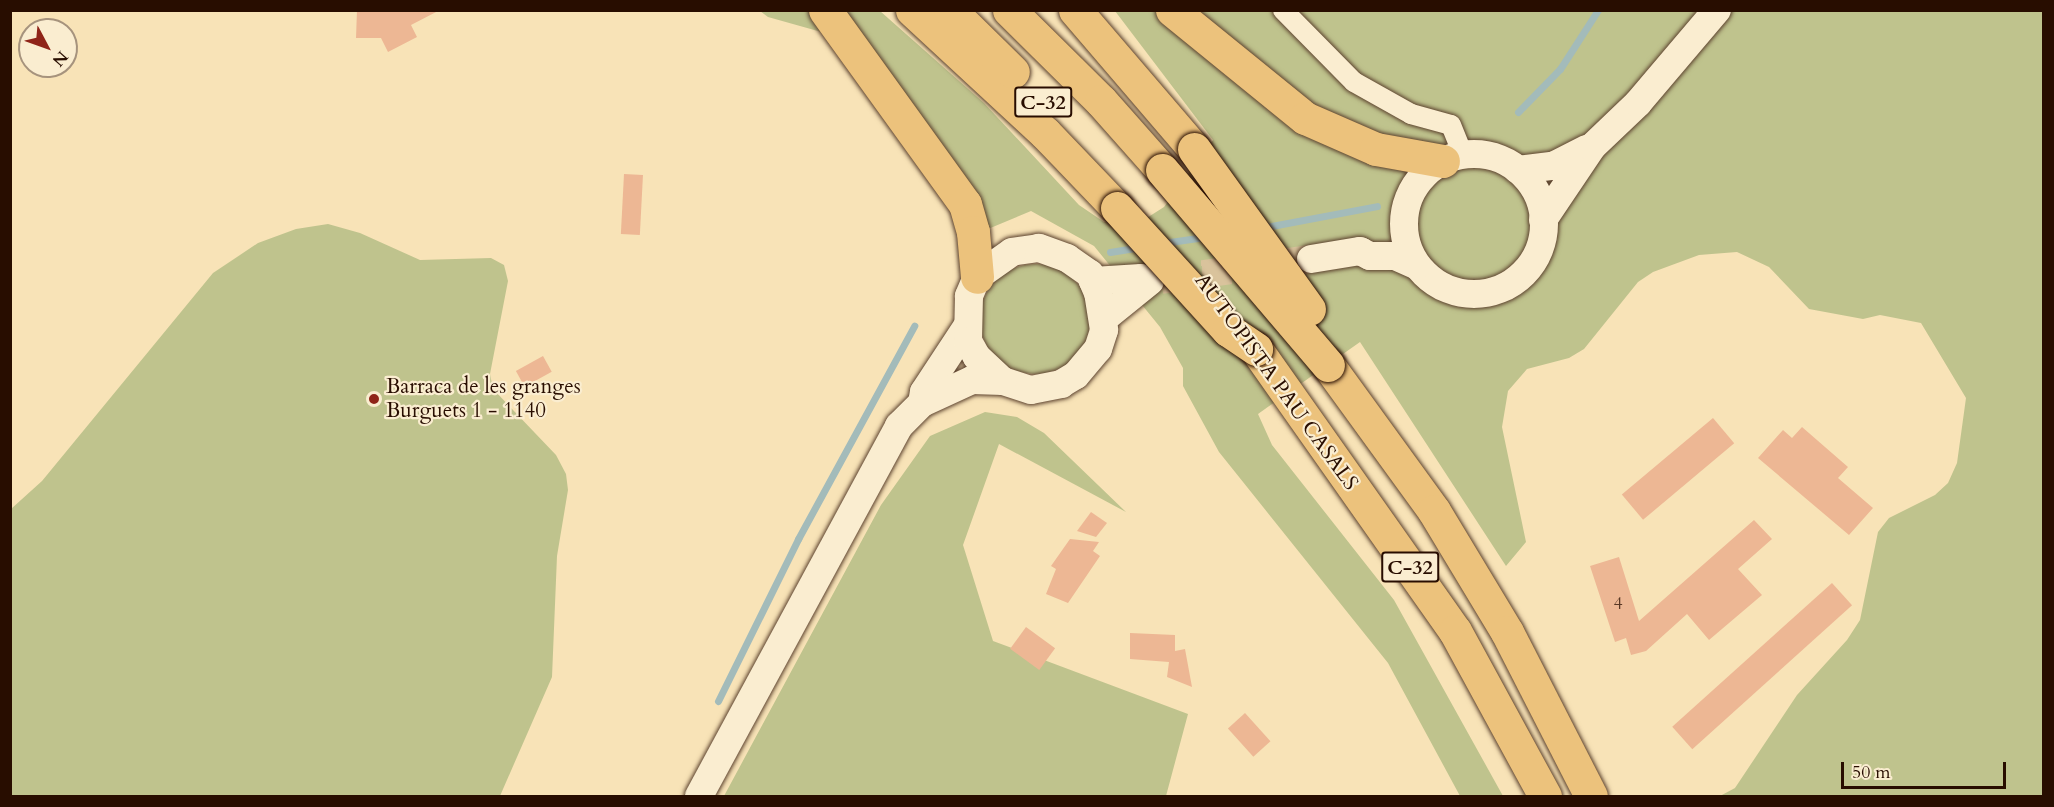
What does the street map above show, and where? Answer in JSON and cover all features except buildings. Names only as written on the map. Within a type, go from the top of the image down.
[{"type":"highway","points":[[825,10],[964,204],[973,232],[977,277]]},
{"type":"highway","points":[[912,10],[1125,203]]},
{"type":"highway","name":"AUTOPISTA PAU CASALS","points":[[950,10],[1065,123],[1125,203],[1257,349],[1455,631],[1545,796]]},
{"type":"highway","name":"AUTOPISTA PAU CASALS","points":[[1009,10],[1101,101],[1336,361],[1434,511],[1507,632],[1591,796]]},
{"type":"highway","points":[[1075,10],[1194,149],[1336,361]]},
{"type":"highway","points":[[1172,10],[1305,118],[1376,149],[1453,158]]},
{"type":"street","points":[[1283,10],[1354,82],[1411,114],[1451,125],[1453,158]]},
{"type":"street","points":[[1311,259],[1360,251],[1370,256],[1395,256],[1417,266],[1436,283],[1458,292],[1494,291],[1511,284],[1536,256],[1543,220],[1592,147],[1638,103],[1717,10]]},
{"type":"street","points":[[1518,170],[1553,166],[1592,147]]},
{"type":"street","points":[[1417,266],[1407,246],[1404,223],[1409,198],[1418,183],[1453,158],[1492,157],[1518,170],[1538,197],[1543,220]]},
{"type":"street","points":[[1360,251],[1364,244],[1404,223]]},
{"type":"street","points":[[699,796],[865,485],[899,426],[922,403],[972,380],[1003,381],[1031,390],[1061,384],[1076,375],[1098,349],[1103,319],[1093,281],[1090,274],[1067,258],[1039,248],[1012,252],[977,277],[969,296],[966,328],[968,341],[977,357],[1003,381]]},
{"type":"street","points":[[1093,281],[1141,278],[1150,281],[1103,319]]},
{"type":"street","points":[[922,403],[924,392],[966,328]]},
{"type":"green space","points":[[760,11],[880,11],[984,103],[1079,205],[1104,222],[1142,221],[1164,207],[1213,140],[1115,11],[2043,11],[2043,796],[1720,796],[1735,788],[1797,695],[1847,640],[1860,620],[1878,532],[1889,518],[1935,495],[1948,483],[1957,463],[1966,398],[1921,323],[1880,315],[1863,319],[1809,309],[1769,267],[1737,252],[1699,255],[1653,272],[1638,282],[1584,349],[1569,358],[1527,369],[1508,391],[1502,427],[1526,542],[1506,566],[1360,342],[1258,414],[1272,445],[1394,600],[1503,796],[1460,796],[1388,663],[1219,452],[1183,386],[1183,368],[1160,327],[1094,246],[1031,211],[988,229],[864,44],[768,17]]},
{"type":"green space","points":[[328,224],[360,233],[420,260],[491,258],[504,265],[508,281],[490,374],[493,389],[556,455],[566,474],[568,490],[557,556],[552,677],[500,796],[11,796],[11,509],[42,481],[213,273],[258,243],[296,229]]},
{"type":"green space","points":[[1035,264],[1056,268],[1074,280],[1086,298],[1090,319],[1086,340],[1074,358],[1056,370],[1035,374],[1014,370],[996,358],[984,340],[980,319],[984,298],[996,280],[1014,268]]},
{"type":"green space","points":[[985,412],[1017,417],[1044,433],[1126,512],[999,444],[963,545],[993,641],[1188,714],[1166,796],[724,796],[881,505],[930,436]]},
{"type":"waterway","points":[[1518,112],[1560,69],[1598,10]]},
{"type":"waterway","points":[[1261,228],[1377,206]]},
{"type":"waterway","points":[[1163,243],[1205,237]]},
{"type":"waterway","points":[[1110,252],[1140,247]]},
{"type":"waterway","points":[[718,701],[798,539],[914,326]]},
{"type":"tunnel","points":[[1161,280],[1311,259]]},
{"type":"place","name":"Barraca de les granges Burguets 1 - 1140","points":[[374,399]]}]
